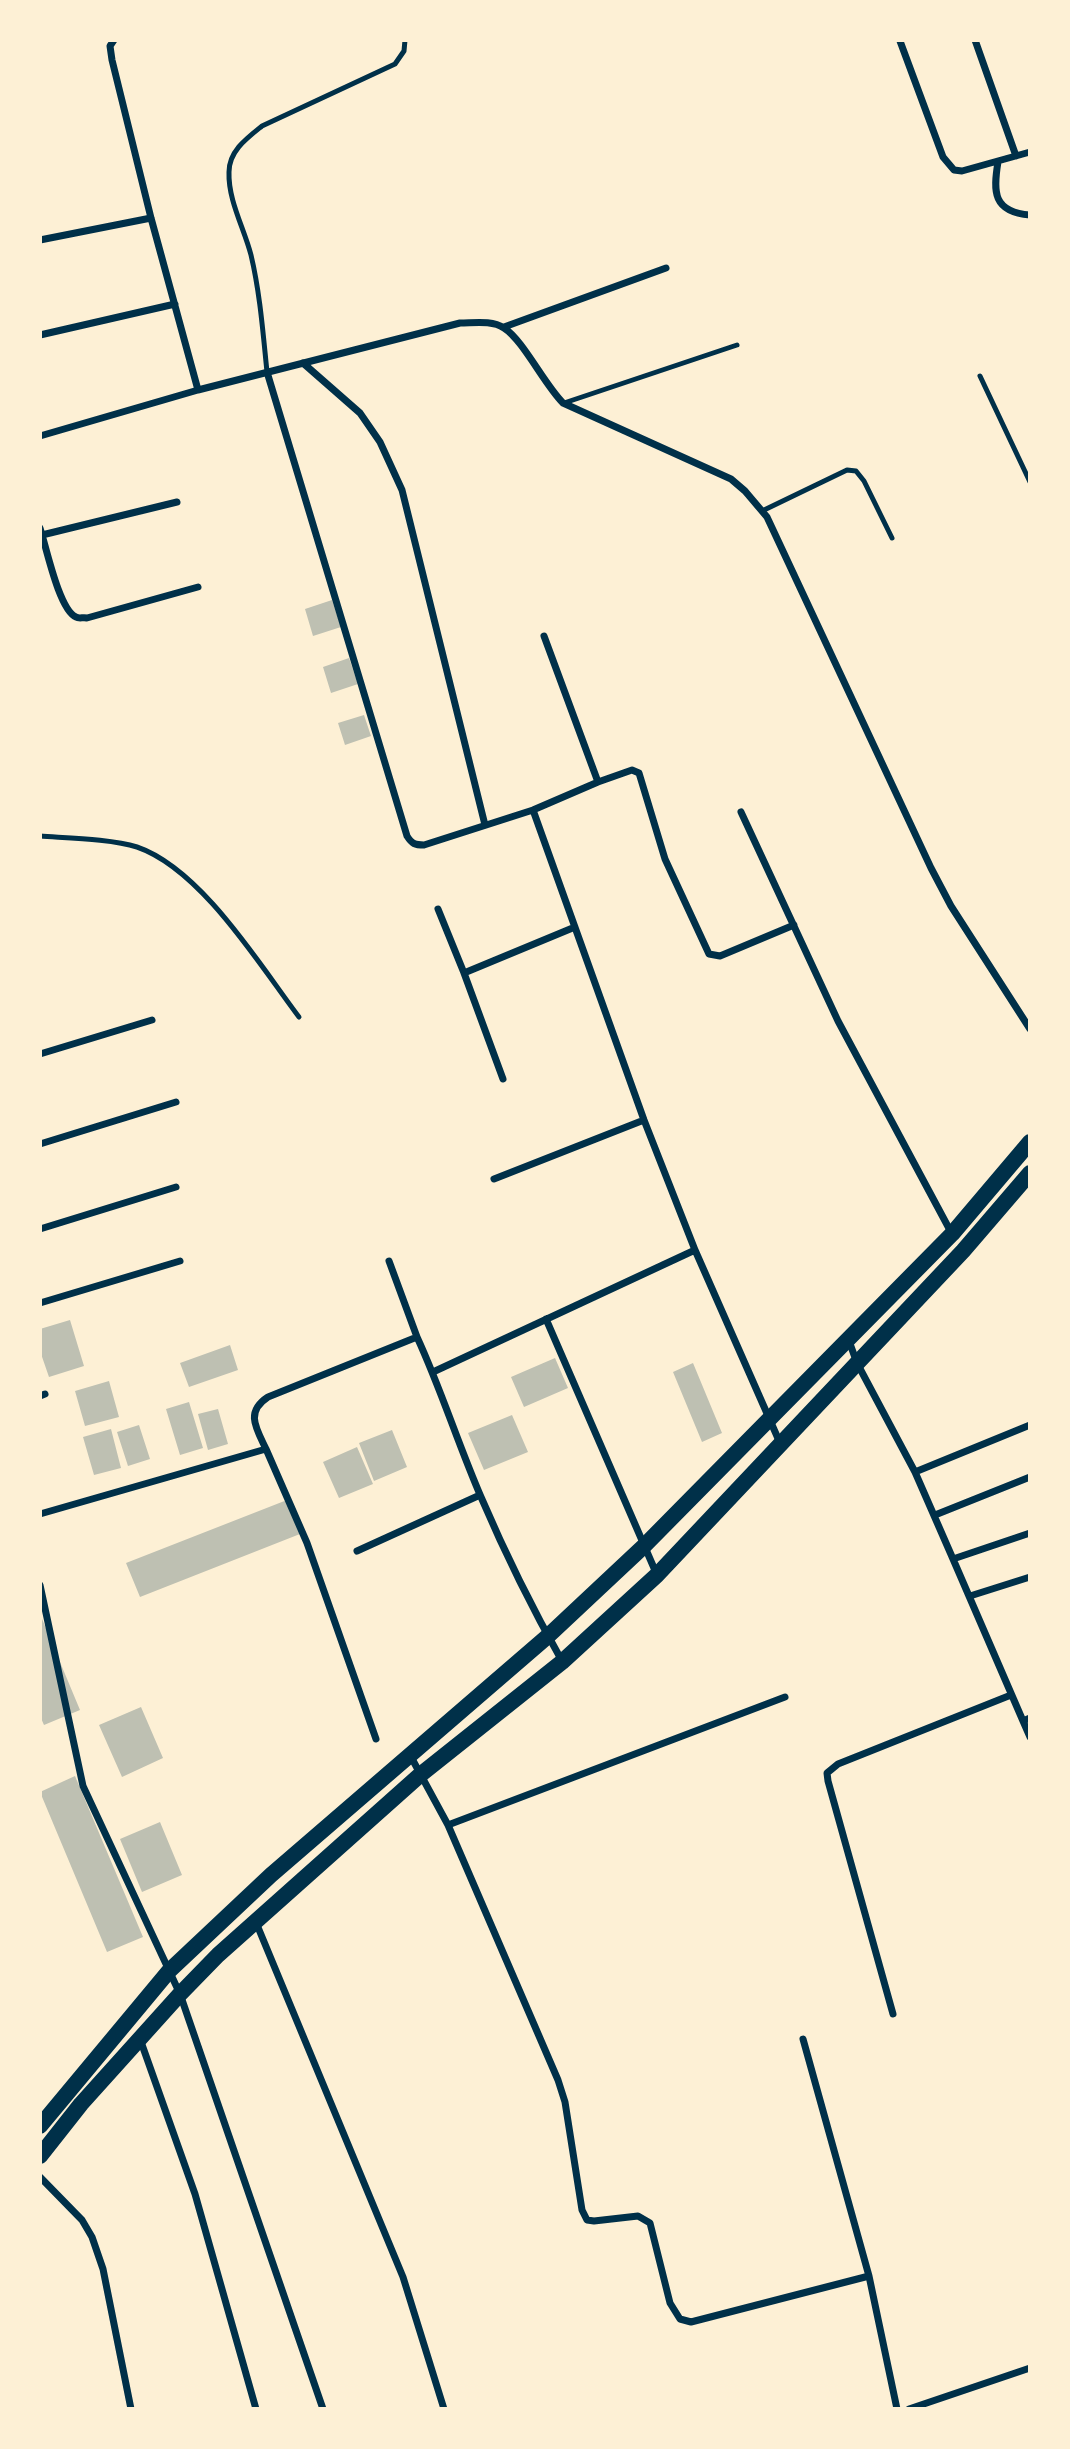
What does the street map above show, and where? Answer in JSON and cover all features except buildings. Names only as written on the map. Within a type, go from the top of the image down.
[{"type":"main road","points":[[40,2126],[169,1971],[271,1875],[548,1636],[644,1546],[952,1234],[1030,1142]]},
{"type":"main road","points":[[40,2156],[82,2104],[180,1994],[255,1920],[421,1775],[562,1662],[657,1575],[1023,1188],[1030,1173]]},
{"type":"street","points":[[114,40],[110,46],[112,60],[151,218],[198,390]]},
{"type":"street","points":[[975,40],[1016,156]]},
{"type":"street","points":[[900,41],[948,165],[954,170],[962,171],[1030,152]]},
{"type":"street","points":[[998,162],[994,187],[998,201],[1005,208],[1020,215],[1030,215]]},
{"type":"street","points":[[40,240],[151,218]]},
{"type":"street","points":[[503,327],[666,268]]},
{"type":"street","points":[[40,335],[175,304]]},
{"type":"street","points":[[40,436],[198,390],[460,323],[484,322],[503,327],[515,338],[552,392],[563,403],[731,479],[746,491],[762,511],[936,878],[1030,1029]]},
{"type":"street","points":[[303,363],[360,412],[380,442],[402,490],[485,825]]},
{"type":"street","points":[[267,372],[407,836],[415,845],[424,845],[533,810],[632,770],[639,774],[665,859],[709,954],[720,956],[794,925]]},
{"type":"street","points":[[177,502],[41,531],[61,597],[67,610],[76,617],[87,618],[198,587]]},
{"type":"street","points":[[544,636],[598,782]]},
{"type":"street","points":[[533,810],[644,1120],[695,1251],[780,1443]]},
{"type":"street","points":[[741,812],[838,1021],[952,1234]]},
{"type":"street","points":[[438,909],[503,1079]]},
{"type":"street","points":[[464,974],[575,927]]},
{"type":"street","points":[[40,1054],[152,1020]]},
{"type":"street","points":[[40,1144],[176,1102]]},
{"type":"street","points":[[494,1180],[644,1120]]},
{"type":"street","points":[[995,1184],[1023,1188]]},
{"type":"street","points":[[40,1228],[176,1186]]},
{"type":"street","points":[[433,1372],[695,1251]]},
{"type":"street","points":[[40,1303],[180,1261]]},
{"type":"street","points":[[389,1261],[480,1495],[562,1662]]},
{"type":"street","points":[[546,1319],[657,1575]]},
{"type":"street","points":[[376,1739],[307,1543],[255,1425],[254,1414],[257,1404],[268,1396],[417,1337]]},
{"type":"street","points":[[849,1340],[857,1363],[935,1515],[1011,1695],[1026,1719],[1030,1737]]},
{"type":"street","points":[[915,1472],[1030,1425]]},
{"type":"street","points":[[40,1514],[266,1449]]},
{"type":"street","points":[[935,1515],[1030,1477]]},
{"type":"street","points":[[357,1551],[480,1495]]},
{"type":"street","points":[[953,1559],[1030,1533]]},
{"type":"street","points":[[970,1596],[1030,1577]]},
{"type":"street","points":[[40,1585],[83,1786],[180,1994],[323,2409]]},
{"type":"street","points":[[893,2014],[827,1773],[838,1764],[1011,1695]]},
{"type":"street","points":[[447,1825],[785,1697]]},
{"type":"street","points":[[410,1755],[447,1825],[558,2080],[565,2102],[584,2216],[587,2220],[638,2216],[650,2223],[670,2303],[680,2319],[691,2322],[869,2276]]},
{"type":"street","points":[[255,1920],[403,2277],[444,2409]]},
{"type":"street","points":[[140,2038],[195,2194],[256,2409]]},
{"type":"street","points":[[803,2039],[869,2276],[897,2409]]},
{"type":"street","points":[[40,2177],[82,2220],[92,2236],[103,2269],[131,2409]]},
{"type":"street","points":[[909,2409],[1030,2368]]},
{"type":"lane","points":[[267,372],[258,288],[232,197],[228,171],[233,154],[245,139],[262,126],[394,64],[404,51],[405,40]]},
{"type":"lane","points":[[563,403],[737,345]]},
{"type":"lane","points":[[980,376],[1030,482]]},
{"type":"lane","points":[[762,511],[847,470],[856,471],[864,481],[892,538]]},
{"type":"lane","points":[[40,836],[136,847],[173,866],[206,894],[299,1017]]}]
